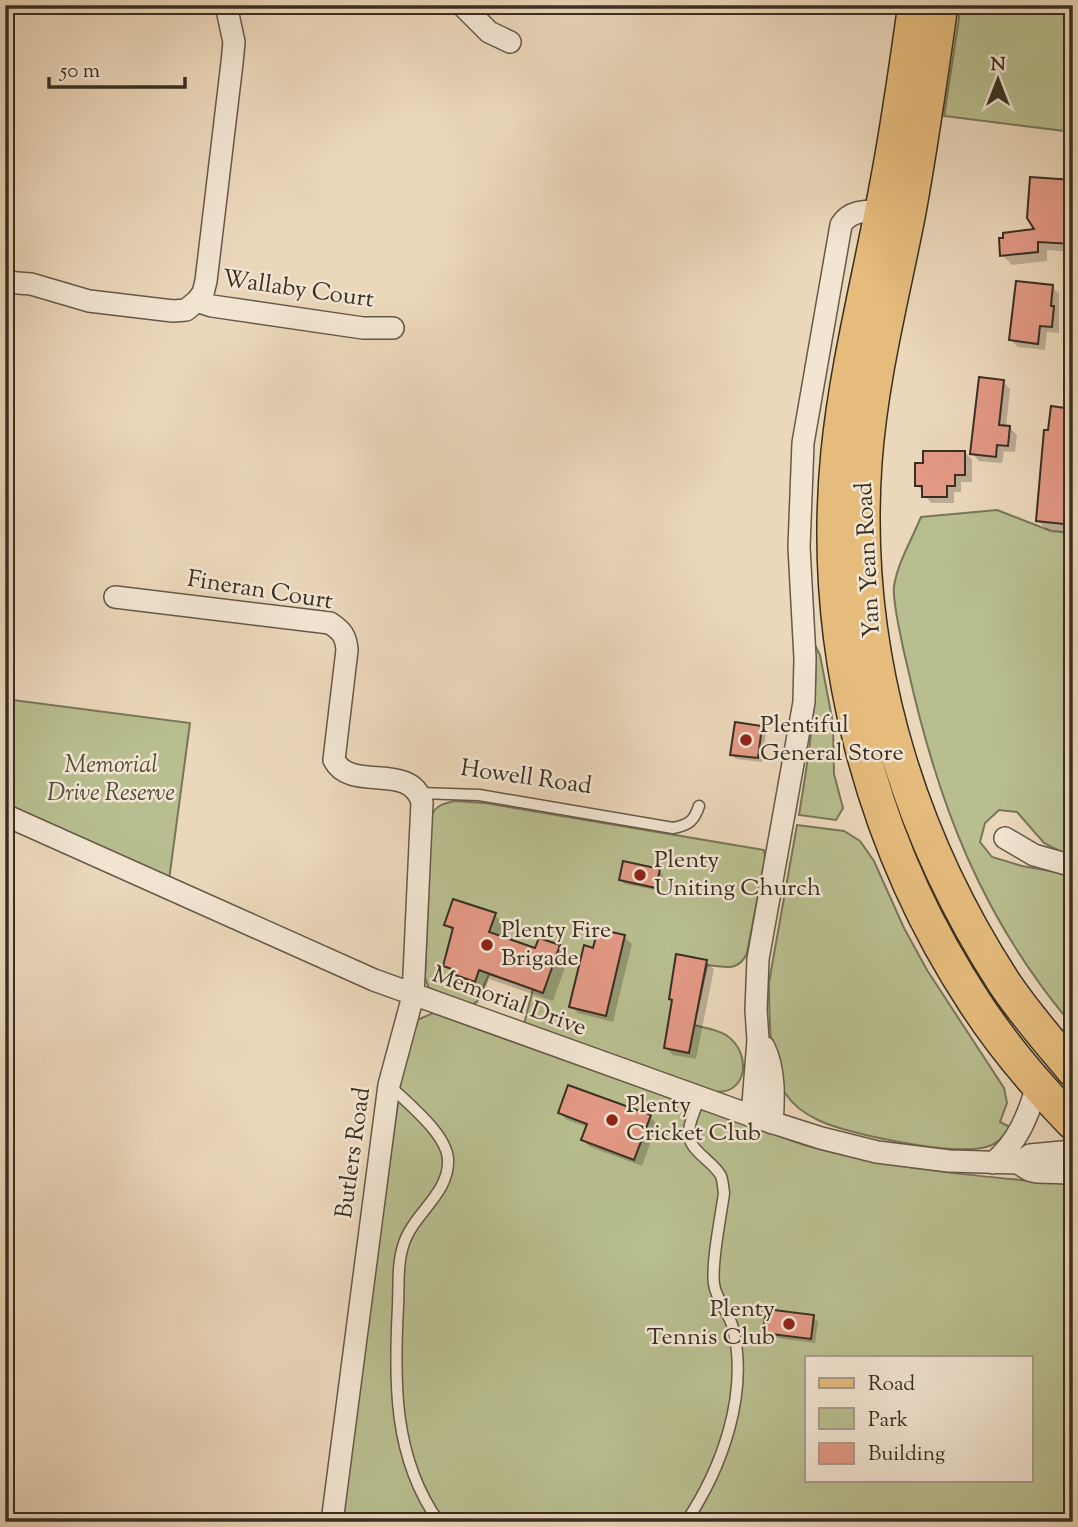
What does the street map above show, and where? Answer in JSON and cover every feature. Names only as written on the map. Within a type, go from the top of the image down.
[{"type":"main road","name":"Yan Yean Road","points":[[915,5],[882,211],[843,412],[838,455],[835,573],[844,665],[869,774],[885,823],[933,933],[975,1003],[1038,1086],[1073,1123]]},
{"type":"main road","name":"Yan Yean Road","points":[[941,5],[920,152],[877,373],[865,461],[864,551],[873,649],[893,743],[933,853],[965,919],[1004,983],[1073,1070]]},
{"type":"street","points":[[5,282],[31,284],[89,301],[164,310],[186,310],[197,302],[206,281],[232,63],[234,42],[226,5]]},
{"type":"street","points":[[462,5],[489,33],[510,43]]},
{"type":"street","points":[[762,1119],[773,1097],[768,1055],[758,1040],[758,959],[804,702],[799,492],[807,410],[841,225],[855,213],[882,211]]},
{"type":"street","name":"Wallaby Court","points":[[197,302],[363,328],[393,328]]},
{"type":"street","name":"Fineran Court","points":[[115,597],[323,622],[340,630],[346,639],[347,650],[334,751],[338,768]]},
{"type":"street","name":"Howell Road","points":[[338,768],[347,773],[403,781],[419,793]]},
{"type":"street","name":"Butlers Road","points":[[332,1522],[389,1085],[413,996],[422,811],[419,793]]},
{"type":"street","name":"Memorial Drive","points":[[5,816],[413,996],[821,1139],[877,1152],[937,1160],[993,1163],[1018,1163],[1030,1155],[1073,1151]]},
{"type":"street","points":[[1005,838],[1034,855],[1073,866]]},
{"type":"street","points":[[993,1163],[1012,1145],[1031,1109],[1038,1086]]},
{"type":"street","name":"Memorial Drive","points":[[1018,1163],[1023,1168],[1038,1172],[1073,1173]]},
{"type":"lane","name":"Howell Road","points":[[419,793],[479,795],[673,828],[686,825],[694,819],[699,806]]},
{"type":"lane","points":[[389,1085],[435,1132],[448,1157],[443,1182],[407,1235],[401,1255],[396,1346],[396,1394],[402,1439],[418,1488],[439,1522]]},
{"type":"lane","points":[[686,1522],[708,1484],[724,1446],[734,1405],[737,1374],[733,1326],[718,1298],[714,1279],[723,1184],[721,1176],[696,1149],[689,1137],[691,1121],[700,1098]]},
{"type":"green space","points":[[961,5],[1073,5],[1073,132],[944,116]]},
{"type":"green space","points":[[997,510],[1051,531],[1073,533],[1073,858],[1044,843],[1017,812],[999,810],[985,823],[980,842],[992,857],[1022,866],[1073,875],[1073,1026],[1013,944],[989,902],[949,813],[920,719],[895,603],[894,586],[899,568],[921,517]]},
{"type":"green space","points":[[815,645],[820,655],[833,723],[834,774],[843,808],[836,820],[799,815],[814,710]]},
{"type":"green space","name":"Memorial Drive Reserve","points":[[5,699],[190,723],[169,880],[5,806]]},
{"type":"green space","points":[[455,801],[485,803],[764,850],[765,859],[747,953],[735,966],[707,965],[694,1025],[722,1033],[735,1043],[743,1062],[739,1081],[733,1088],[711,1091],[524,1024],[533,989],[489,974],[477,1002],[471,1005],[429,988],[425,978],[431,818],[437,808]]},
{"type":"green space","points":[[797,825],[844,831],[860,841],[874,861],[904,928],[927,970],[1004,1088],[1007,1103],[1000,1122],[1010,1127],[994,1144],[971,1149],[951,1149],[876,1138],[818,1120],[808,1115],[785,1093],[773,1056],[769,982]]},
{"type":"green space","points":[[433,1013],[804,1145],[936,1171],[1070,1184],[1070,1193],[1073,1193],[1073,1522],[341,1522],[401,1079],[417,1020]]},
{"type":"building","points":[[1030,177],[1073,180],[1073,244],[1038,242],[1038,252],[1000,256],[999,238],[1003,238],[1003,233],[1034,229],[1027,218]]},
{"type":"building","points":[[1016,281],[1053,285],[1052,327],[1040,326],[1038,344],[1009,340]]},
{"type":"building","points":[[979,377],[1004,380],[999,425],[1010,426],[1008,446],[997,445],[996,457],[970,454]]},
{"type":"building","points":[[1051,406],[1073,409],[1073,525],[1036,521],[1044,430],[1048,430]]},
{"type":"building","points":[[923,451],[965,451],[965,475],[955,475],[955,486],[947,486],[947,497],[922,497],[922,486],[915,486],[915,463],[923,463]]},
{"type":"building","name":"Plentiful General Store","points":[[735,722],[762,726],[758,758],[730,755]]},
{"type":"building","name":"Plenty Uniting Church","points":[[623,861],[660,869],[656,888],[619,880]]},
{"type":"building","name":"Plenty Fire Brigade","points":[[453,899],[496,913],[489,932],[535,948],[539,938],[560,945],[543,993],[479,970],[475,982],[450,973],[452,969],[443,966],[453,928],[444,925]]},
{"type":"building","points":[[598,929],[625,935],[606,1016],[569,1007],[584,945],[593,948]]},
{"type":"building","name":"Plenty Fire Brigade","points":[[676,954],[707,960],[689,1053],[664,1048]]},
{"type":"building","name":"Plenty Cricket Club","points":[[568,1085],[651,1115],[634,1160],[581,1140],[587,1124],[558,1113]]},
{"type":"building","name":"Plenty Tennis Club","points":[[766,1309],[814,1315],[811,1339],[763,1333]]},
{"type":"place","name":"Plentiful General Store","points":[[746,740]]},
{"type":"place","name":"Plenty Uniting Church","points":[[640,875]]},
{"type":"place","name":"Plenty Fire Brigade","points":[[487,945]]},
{"type":"place","name":"Plenty Cricket Club","points":[[612,1120]]},
{"type":"place","name":"Plenty Tennis Club","points":[[789,1324]]}]
